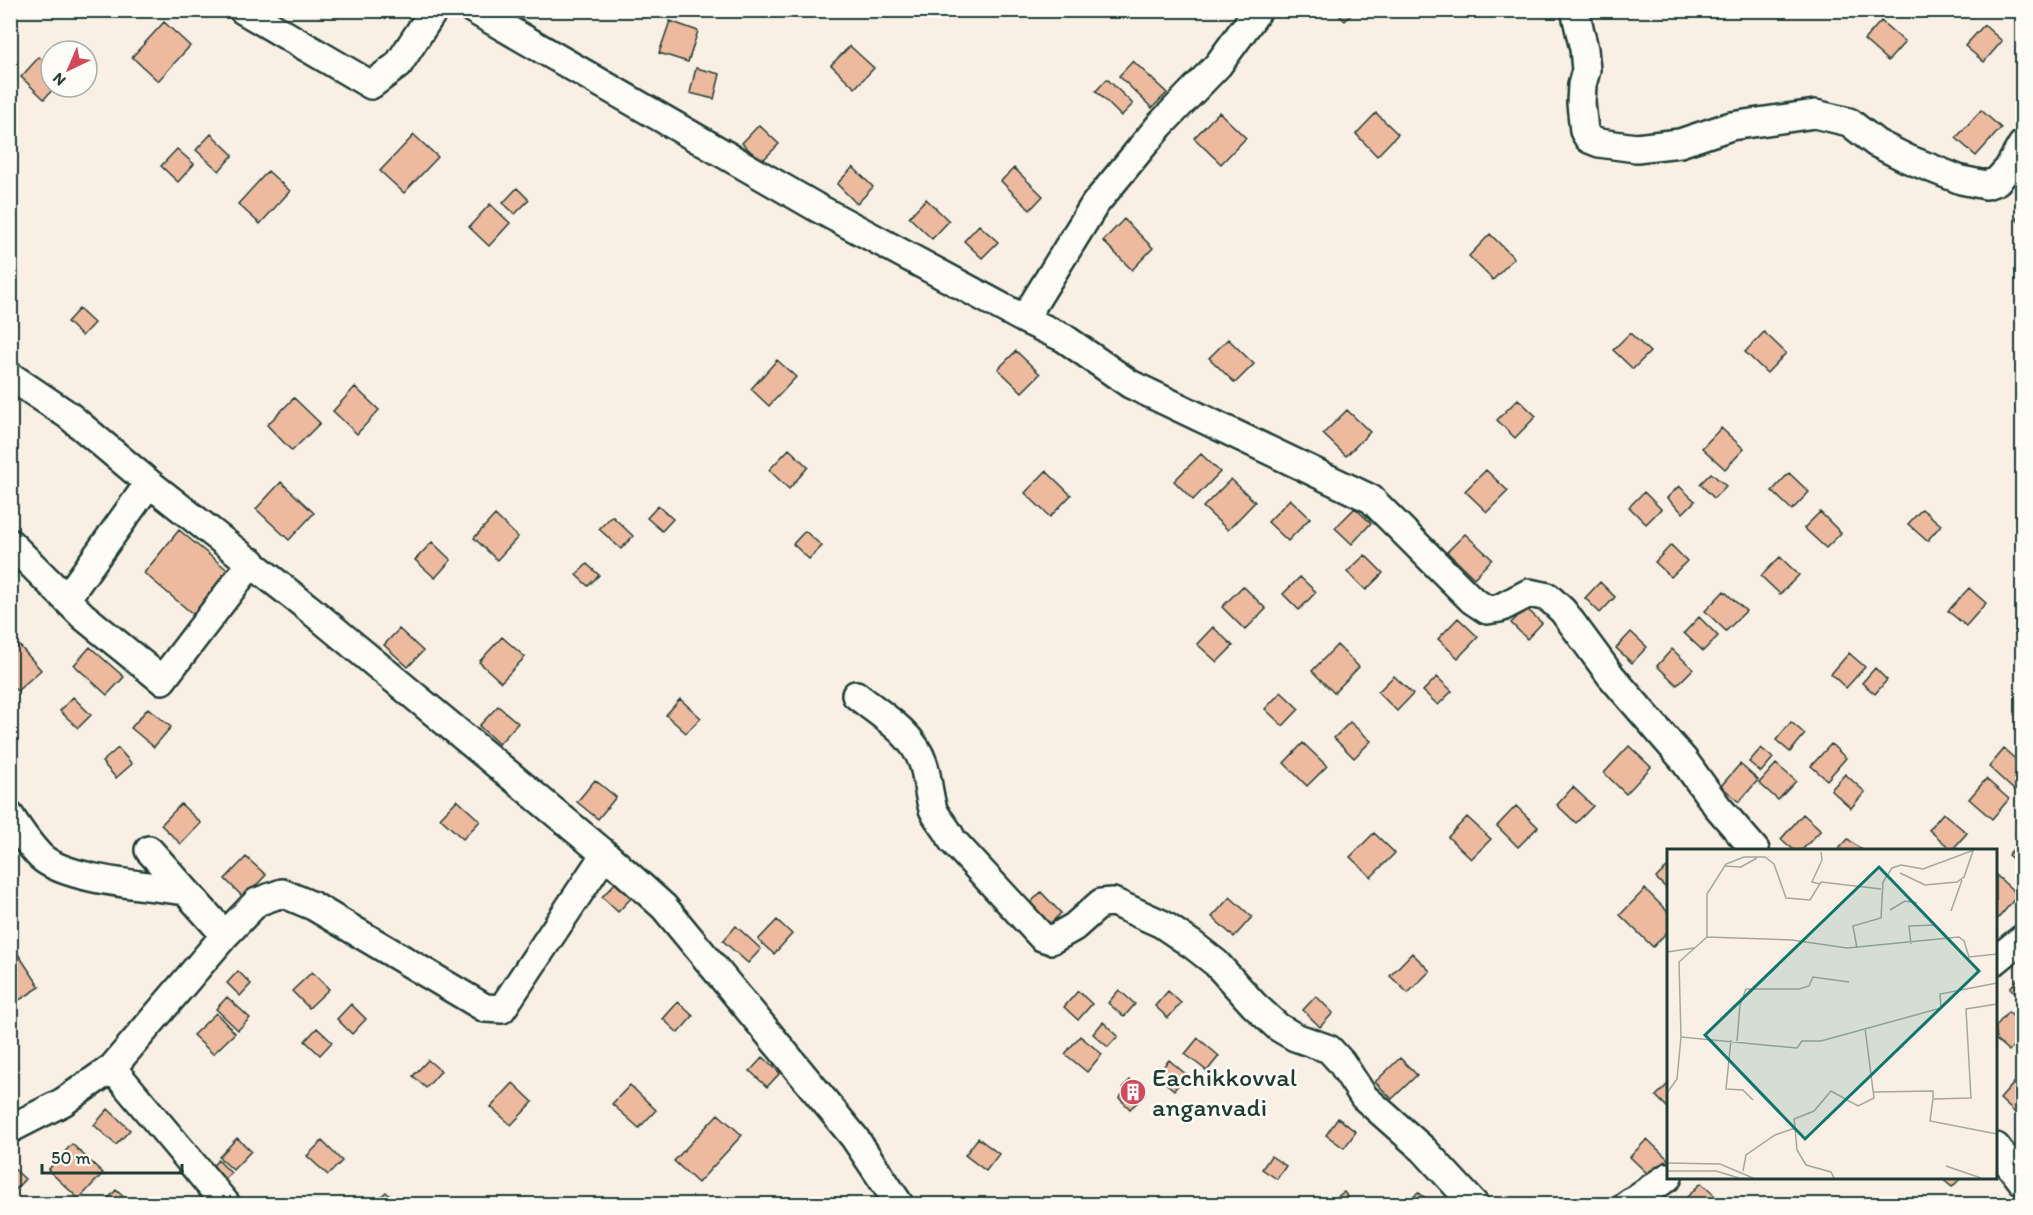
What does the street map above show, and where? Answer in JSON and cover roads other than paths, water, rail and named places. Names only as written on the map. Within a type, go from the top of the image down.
[{"type":"street","points":[[243,10],[371,86],[398,65],[434,10]]},
{"type":"street","points":[[474,10],[816,207],[1024,319],[1064,338],[1130,384],[1371,499],[1472,600],[1487,610],[1500,608],[1529,593],[1548,597],[1563,611],[1611,676],[1683,759],[1717,806],[1754,849]]},
{"type":"street","points":[[1024,319],[1095,204],[1160,124],[1218,65],[1258,10]]},
{"type":"street","points":[[1575,10],[1584,48],[1586,70],[1581,103],[1584,131],[1589,139],[1599,143],[1636,148],[1680,143],[1731,126],[1815,114],[1848,122],[1876,143],[1908,159],[1961,180],[1986,184],[1997,181],[2008,169],[2022,145]]},
{"type":"street","points":[[10,376],[68,415],[149,483],[252,562],[605,854],[664,907],[854,1137],[899,1204]]},
{"type":"street","points":[[66,599],[149,483]]},
{"type":"street","points":[[10,543],[83,616],[162,680],[252,562]]},
{"type":"street","points":[[856,694],[918,748],[933,809],[949,830],[952,840],[1042,937],[1051,940],[1061,936],[1101,903],[1113,902],[1162,924],[1216,963],[1254,1005],[1278,1027],[1295,1037],[1329,1049],[1341,1062],[1364,1096],[1424,1150],[1474,1204]]},
{"type":"street","points":[[10,816],[42,858],[64,869],[97,878],[185,891]]},
{"type":"street","points":[[149,850],[225,935]]},
{"type":"street","points":[[10,1129],[63,1102],[112,1068],[256,902],[282,893],[313,906],[485,1008],[502,1009],[605,854]]},
{"type":"street","points":[[1997,958],[2022,939]]},
{"type":"street","points":[[112,1068],[226,1204]]},
{"type":"street","points":[[1997,1150],[2022,1181]]},
{"type":"street","points":[[1628,1204],[1667,1178]]},
{"type":"place","name":"Eachikkovval anganvadi","points":[[1133,1092]]}]
